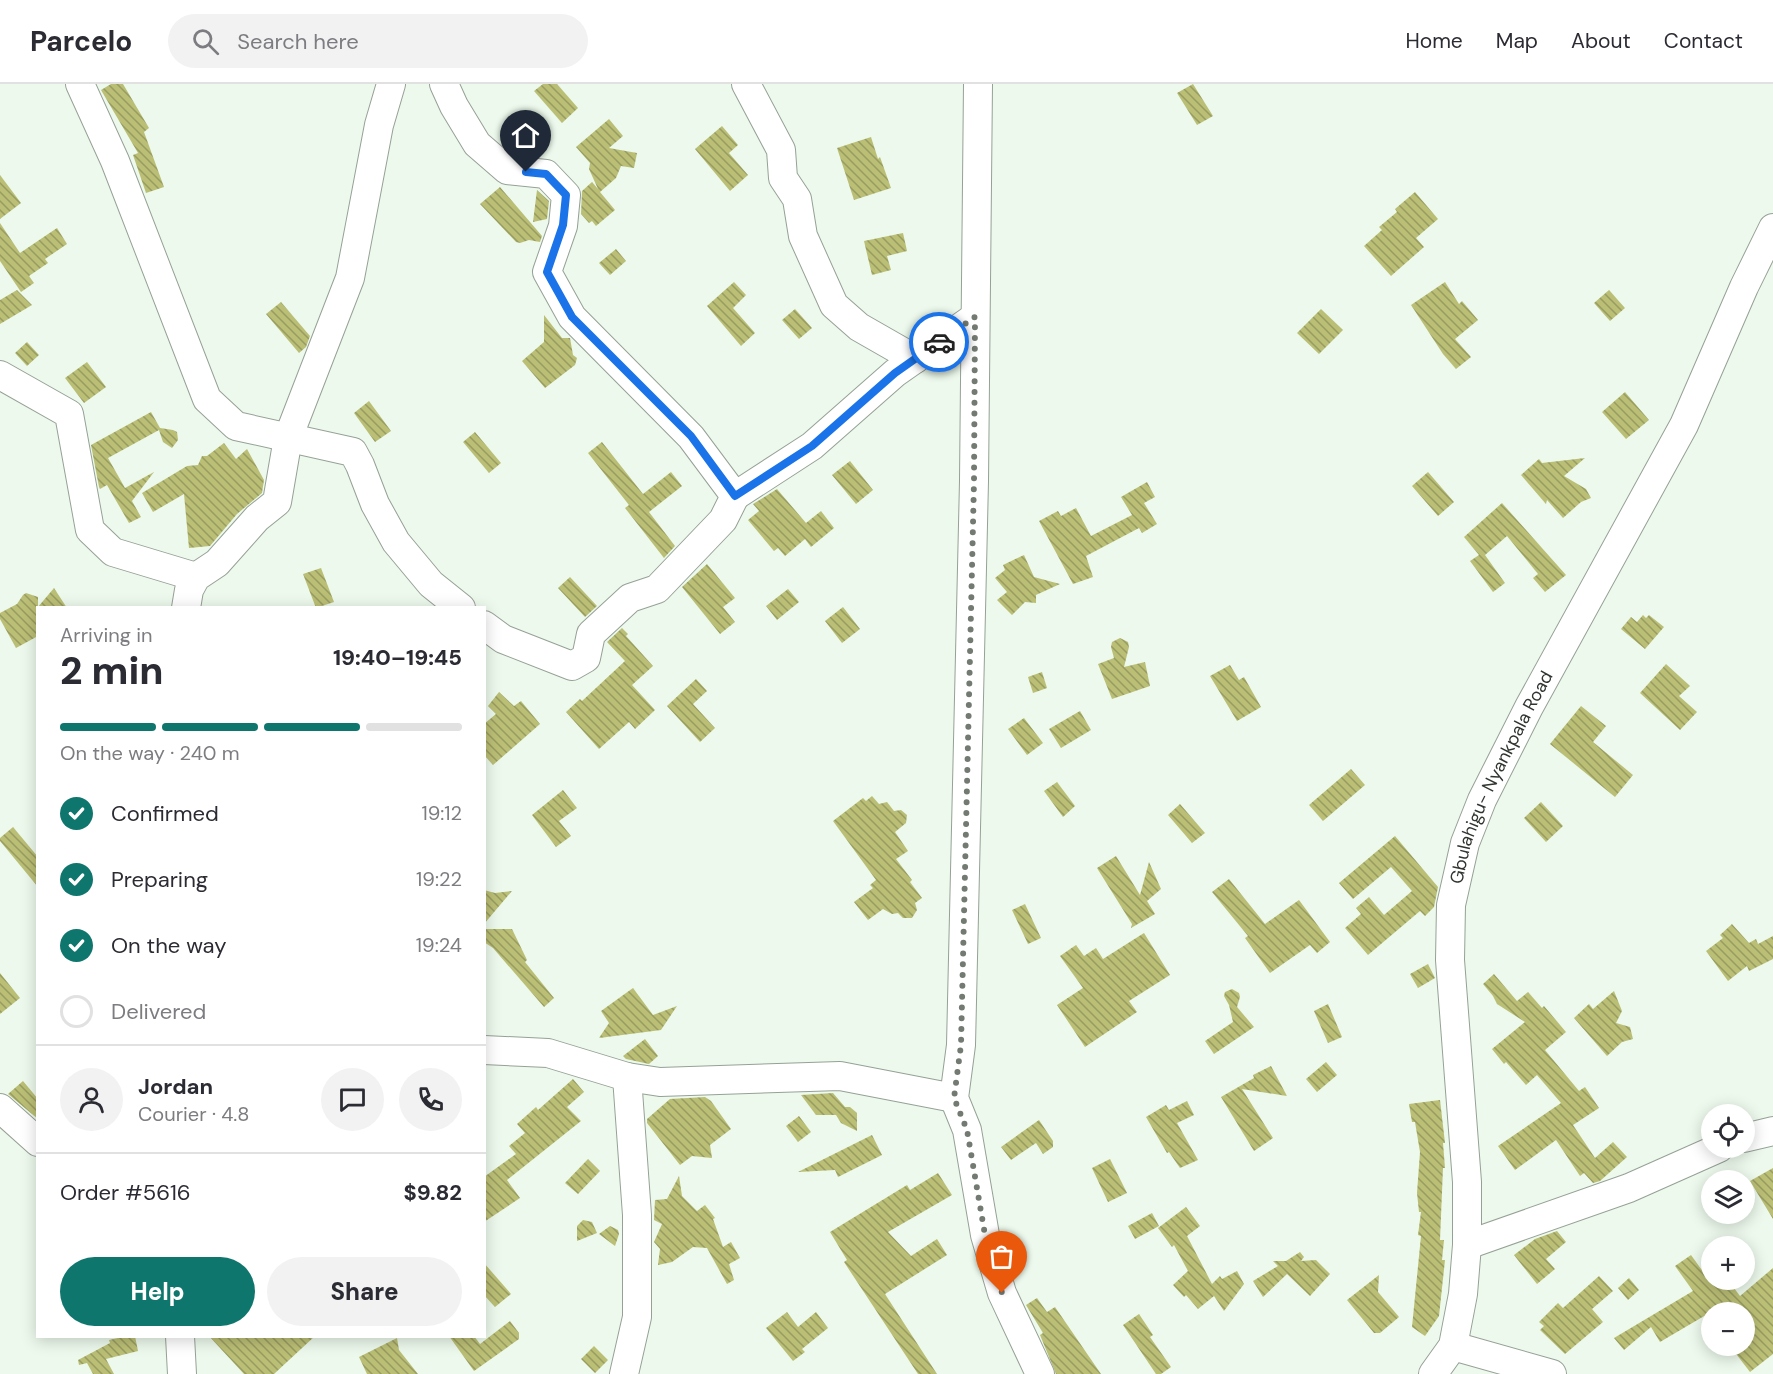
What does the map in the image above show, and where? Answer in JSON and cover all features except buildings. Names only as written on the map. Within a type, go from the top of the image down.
[{"type":"street","points":[[80,84],[115,161],[207,399],[236,426],[353,452],[375,504],[396,542],[430,585],[458,606]]},
{"type":"street","points":[[186,606],[189,590],[196,577],[217,563],[257,518],[277,502],[288,438],[350,278],[379,124],[391,84]]},
{"type":"street","points":[[444,84],[454,106],[477,144],[507,170],[546,174],[566,195],[563,225],[547,272],[572,317],[691,436],[735,496]]},
{"type":"street","points":[[747,84],[781,150],[783,178],[797,199],[802,236],[834,305],[859,327],[915,359]]},
{"type":"street","points":[[978,84],[974,481],[961,1045],[954,1098],[967,1130],[985,1235],[1002,1293],[1040,1374]]},
{"type":"street","name":"Gbulahigu- Nyankpala Road","points":[[1433,1374],[1453,1346],[1463,1294],[1467,1245],[1467,1182],[1450,960],[1451,905],[1465,843],[1482,800],[1529,707],[1684,425],[1744,287],[1773,228]]},
{"type":"street","points":[[486,626],[503,639],[572,666],[586,658],[591,634],[630,598],[657,589],[723,519],[735,496],[812,446],[895,373],[975,317]]},
{"type":"street","points":[[0,375],[69,414],[90,530],[113,552],[196,577]]},
{"type":"street","points":[[486,1050],[549,1053],[627,1077],[660,1082],[840,1076],[954,1098]]},
{"type":"street","points":[[624,1374],[637,1317],[638,1215],[627,1077]]},
{"type":"street","points":[[0,1108],[36,1140]]},
{"type":"street","points":[[1755,1135],[1773,1131]]},
{"type":"street","points":[[1467,1245],[1629,1188],[1701,1156]]},
{"type":"street","points":[[180,1338],[182,1374]]},
{"type":"street","points":[[1453,1346],[1552,1374]]},
{"type":"way so far","points":[[939,342],[975,317],[974,481],[961,1045],[954,1098],[967,1130],[985,1235],[1002,1293]]},
{"type":"route","points":[[526,172],[546,174],[566,195],[563,225],[547,272],[572,317],[691,436],[735,496],[812,446],[895,373],[939,342]]}]
